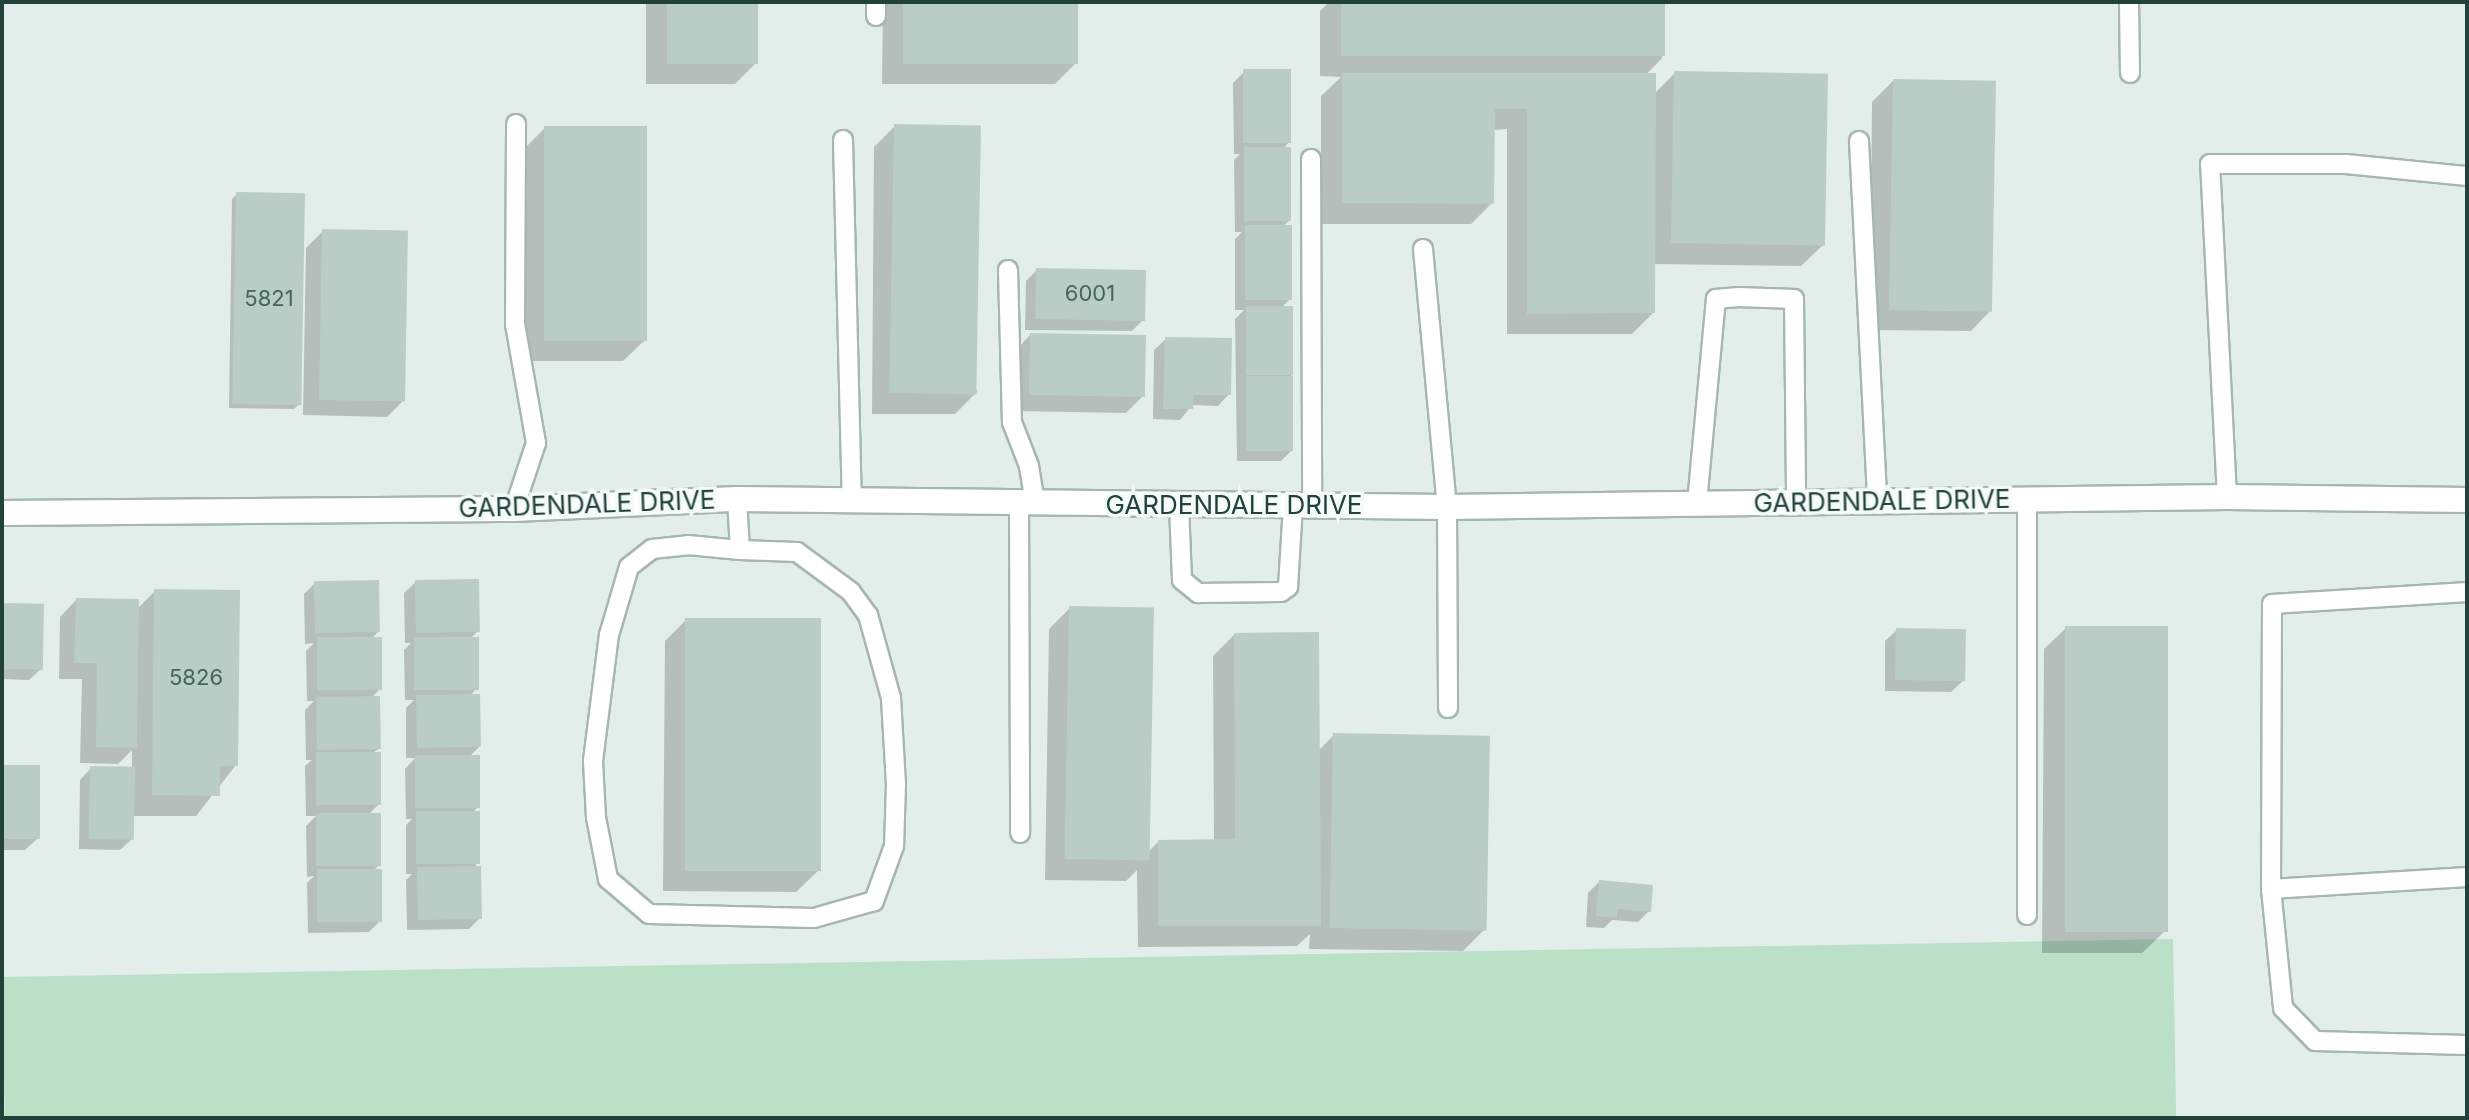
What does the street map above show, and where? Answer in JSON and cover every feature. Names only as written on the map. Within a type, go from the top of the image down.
[{"type":"street","name":"GARDENDALE DRIVE","points":[[2,513],[514,509],[737,499],[1447,507],[2227,497],[2467,500]]},
{"type":"lane","points":[[2129,2],[2130,73]]},
{"type":"lane","points":[[514,509],[536,443],[515,324],[516,124]]},
{"type":"lane","points":[[843,140],[852,501]]},
{"type":"lane","points":[[1859,141],[1877,501]]},
{"type":"lane","points":[[1179,505],[1182,580],[1198,593],[1281,592],[1288,587],[1302,506],[1311,159]]},
{"type":"lane","points":[[2227,497],[2210,164],[2346,164],[2467,176]]},
{"type":"lane","points":[[1423,249],[1447,507],[1448,708]]},
{"type":"lane","points":[[1008,270],[1012,422],[1029,466],[1020,833]]},
{"type":"lane","points":[[1697,503],[1716,299],[1739,297],[1794,299],[1796,502]]},
{"type":"lane","points":[[737,499],[740,550]]},
{"type":"lane","points":[[2027,500],[2027,915]]},
{"type":"lane","points":[[688,545],[740,550],[797,552],[851,592],[868,615],[891,698],[896,784],[894,846],[874,901],[814,918],[649,914],[608,879],[596,817],[593,761],[609,635],[629,567],[652,549],[688,545]]},
{"type":"lane","points":[[2467,592],[2272,604],[2271,889],[2283,1008],[2315,1041],[2467,1045]]},
{"type":"lane","points":[[2271,889],[2467,877]]},
{"type":"green space","points":[[2173,939],[2176,1118],[5,1118],[2,977]]},
{"type":"building","points":[[667,2],[758,2],[758,64],[667,64]]},
{"type":"building","points":[[903,2],[1078,2],[1078,64],[903,64]]},
{"type":"building","points":[[1341,2],[1665,2],[1665,56],[1341,56]]},
{"type":"building","points":[[1243,69],[1291,69],[1291,143],[1243,143]]},
{"type":"building","points":[[1674,71],[1828,74],[1825,246],[1671,243]]},
{"type":"building","points":[[1342,73],[1656,73],[1655,313],[1527,314],[1527,109],[1495,109],[1494,204],[1342,203]]},
{"type":"building","points":[[1893,79],[1996,81],[1992,312],[1889,310]]},
{"type":"building","points":[[894,124],[981,126],[976,394],[889,393]]},
{"type":"building","points":[[544,126],[647,126],[647,341],[544,341]]},
{"type":"building","points":[[1244,147],[1291,147],[1291,221],[1244,221]]},
{"type":"building","points":[[236,192],[305,193],[301,405],[232,404]]},
{"type":"building","points":[[1245,225],[1292,225],[1292,300],[1245,300]]},
{"type":"building","points":[[322,229],[408,231],[405,401],[319,400]]},
{"type":"building","points":[[1036,268],[1146,270],[1145,321],[1035,319]]},
{"type":"building","points":[[1246,306],[1293,306],[1293,375],[1246,375]]},
{"type":"building","points":[[1030,333],[1146,335],[1145,397],[1029,395]]},
{"type":"building","points":[[1165,337],[1232,338],[1231,395],[1194,395],[1193,409],[1163,409]]},
{"type":"building","points":[[1246,376],[1293,376],[1293,451],[1246,451]]},
{"type":"building","points":[[479,579],[480,632],[416,633],[415,580]]},
{"type":"building","points":[[379,580],[380,632],[315,633],[314,581]]},
{"type":"building","points":[[154,589],[240,590],[238,766],[220,766],[220,796],[152,795]]},
{"type":"building","points":[[76,598],[139,599],[137,748],[96,747],[97,663],[74,663]]},
{"type":"building","points":[[2,603],[44,604],[43,670],[2,669]]},
{"type":"building","points":[[1069,606],[1154,607],[1150,860],[1065,859]]},
{"type":"building","points":[[685,618],[821,618],[821,871],[685,871]]},
{"type":"building","points":[[2065,626],[2168,626],[2168,932],[2065,932]]},
{"type":"building","points":[[1896,628],[1966,629],[1965,681],[1895,680]]},
{"type":"building","points":[[1319,632],[1321,926],[1158,926],[1158,840],[1235,839],[1234,633]]},
{"type":"building","points":[[317,637],[382,637],[382,690],[317,690]]},
{"type":"building","points":[[414,637],[479,637],[479,690],[414,690]]},
{"type":"building","points":[[480,694],[481,747],[417,748],[416,695]]},
{"type":"building","points":[[380,696],[381,749],[317,750],[316,697]]},
{"type":"building","points":[[1333,733],[1490,736],[1487,931],[1330,928]]},
{"type":"building","points":[[316,752],[381,752],[381,805],[316,805]]},
{"type":"building","points":[[415,755],[480,755],[480,808],[415,808]]},
{"type":"building","points":[[2,765],[40,765],[40,839],[2,839]]},
{"type":"building","points":[[90,766],[135,767],[134,840],[89,839]]},
{"type":"building","points":[[416,811],[480,811],[480,864],[416,864]]},
{"type":"building","points":[[316,813],[381,813],[381,866],[316,866]]},
{"type":"building","points":[[481,866],[482,919],[418,920],[417,867]]},
{"type":"building","points":[[317,869],[382,869],[382,922],[317,922]]},
{"type":"building","points":[[1599,880],[1653,885],[1651,912],[1617,909],[1617,918],[1596,916]]}]
